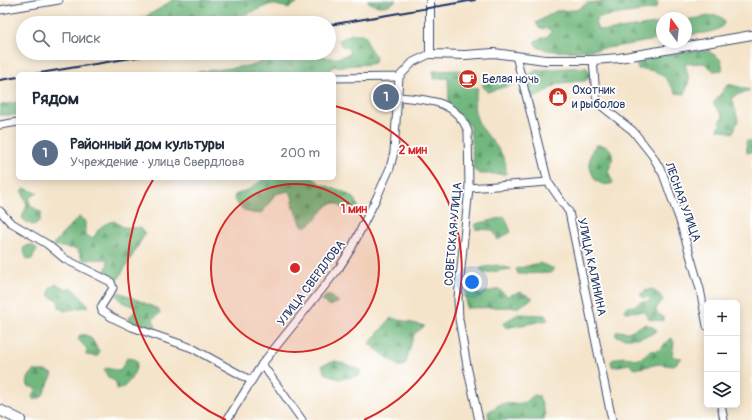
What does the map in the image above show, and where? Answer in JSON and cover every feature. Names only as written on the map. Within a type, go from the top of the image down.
[{"type":"main road","points":[[0,410],[20,420]]},
{"type":"street","points":[[0,10],[59,0]]},
{"type":"street","points":[[430,0],[430,54]]},
{"type":"street","points":[[336,78],[399,77],[413,62],[430,54],[465,55],[494,53],[545,60],[593,60],[619,58],[752,35]]},
{"type":"street","name":"УЛИЦА КАЛИНИНА","points":[[516,56],[548,182],[569,212],[612,420]]},
{"type":"street","name":"ЛЕСНАЯ УЛИЦА","points":[[593,60],[596,95],[599,104],[633,131],[652,155],[663,174],[680,221],[700,288],[704,310]]},
{"type":"street","name":"УЛИЦА СВЕРДЛОВА","points":[[227,420],[250,380],[305,312],[351,249],[390,168],[396,134],[399,77]]},
{"type":"street","name":"СОВЕТСКАЯ УЛИЦА","points":[[398,98],[437,102],[446,105],[465,123],[468,131],[469,188],[458,305],[467,366],[479,420]]},
{"type":"street","points":[[0,125],[16,122]]},
{"type":"street","points":[[469,188],[548,182]]},
{"type":"street","points":[[0,211],[10,222],[47,244],[65,259],[111,282],[113,288],[101,307],[102,311],[132,327],[192,348],[250,380]]},
{"type":"street","points":[[262,364],[302,420]]},
{"type":"street","points":[[722,408],[724,420]]},
{"type":"green space","points":[[172,0],[296,0],[297,3],[289,8],[271,4],[247,14],[236,16],[147,16]]},
{"type":"green space","points":[[367,0],[396,0],[386,6],[377,6]]},
{"type":"green space","points":[[619,0],[629,2],[655,0],[658,4],[655,9],[599,17],[595,23],[598,29],[605,31],[656,24],[656,40],[616,47],[575,51],[543,49],[535,44],[535,41],[548,36],[551,31],[549,29],[539,28],[536,23],[556,11],[576,10],[588,3]]},
{"type":"green space","points":[[716,15],[722,18],[724,23],[722,27],[713,31],[692,34],[692,19]]},
{"type":"green space","points":[[352,34],[362,34],[366,37],[368,46],[376,57],[375,62],[370,64],[332,67],[328,72],[198,72],[255,65],[263,60],[336,60],[336,58],[350,54],[349,49],[341,45],[339,40]]},
{"type":"green space","points":[[702,50],[712,53],[721,60],[723,70],[714,71],[704,63],[685,64],[689,80],[685,94],[676,93],[665,78],[657,72],[638,69],[636,65],[646,58]]},
{"type":"green space","points":[[586,67],[592,75],[585,81],[560,83],[533,99],[524,77],[537,70]]},
{"type":"green space","points":[[461,70],[462,87],[478,88],[474,103],[476,115],[480,125],[500,152],[505,162],[506,174],[480,174],[474,170],[470,126],[449,104],[448,78],[433,79],[433,71]]},
{"type":"green space","points":[[488,78],[510,79],[515,84],[487,92],[482,85]]},
{"type":"green space","points":[[728,84],[750,90],[732,97],[738,120],[733,133],[718,129],[723,116],[713,104]]},
{"type":"green space","points":[[16,102],[16,115],[0,115],[0,105]]},
{"type":"green space","points":[[746,141],[752,141],[752,152],[747,153]]},
{"type":"green space","points":[[596,145],[607,147],[612,153],[612,161],[608,171],[613,183],[606,185],[600,183],[595,179],[592,173],[590,159],[592,151]]},
{"type":"green space","points":[[262,180],[316,180],[321,184],[342,191],[354,198],[359,208],[357,213],[348,214],[338,204],[332,203],[326,207],[314,221],[305,227],[301,224],[293,207],[292,196],[289,191],[275,194],[267,207],[261,213],[252,213],[239,206],[234,199],[235,195],[250,189]]},
{"type":"green space","points":[[24,188],[38,193],[30,197],[29,201],[31,206],[42,213],[39,222],[33,225],[24,221],[22,217],[27,205],[22,191]]},
{"type":"green space","points":[[79,217],[85,221],[85,234],[91,238],[95,236],[102,226],[114,221],[123,227],[141,228],[145,234],[119,278],[114,280],[106,276],[105,271],[108,265],[107,259],[83,260],[77,249],[54,246],[54,243]]},
{"type":"green space","points":[[505,217],[511,232],[498,240],[493,230],[475,229],[476,224]]},
{"type":"green space","points":[[29,245],[34,246],[37,250],[32,259],[27,260],[23,248]]},
{"type":"green space","points":[[539,263],[555,269],[550,273],[518,274],[516,269]]},
{"type":"green space","points":[[496,265],[511,269],[484,273],[480,268]]},
{"type":"green space","points":[[56,284],[66,289],[73,288],[89,306],[64,311],[59,307],[58,300],[49,295],[50,288]]},
{"type":"green space","points":[[471,286],[479,294],[499,289],[507,296],[520,292],[533,298],[519,307],[466,308],[466,289]]},
{"type":"green space","points":[[652,289],[660,295],[663,301],[657,307],[656,312],[663,317],[664,321],[649,319],[645,311],[626,312],[624,310],[627,307],[635,306],[640,302],[650,301],[650,297],[643,298],[640,295],[645,291]]},
{"type":"green space","points":[[119,292],[158,309],[160,313],[153,319],[156,327],[155,331],[150,332],[130,323],[129,318],[135,311],[135,307],[122,302],[117,295]]},
{"type":"green space","points":[[328,294],[339,302],[329,306],[322,300]]},
{"type":"green space","points":[[518,314],[545,315],[548,320],[506,328],[503,323]]},
{"type":"green space","points":[[391,318],[425,326],[414,334],[405,365],[400,367],[369,344]]},
{"type":"green space","points":[[646,324],[657,331],[636,338],[625,338],[615,335],[617,331],[628,332]]},
{"type":"green space","points":[[80,335],[90,337],[92,339],[99,351],[98,356],[86,355],[87,349],[78,339]]},
{"type":"green space","points":[[672,338],[674,343],[672,355],[674,357],[682,358],[673,366],[659,364],[635,369],[629,364],[614,367],[612,366],[611,361],[618,358],[640,359],[650,351],[660,350],[667,341]]},
{"type":"green space","points":[[127,358],[134,359],[137,362],[137,366],[128,383],[121,389],[117,390],[116,382],[108,377],[104,370],[106,368],[120,371]]},
{"type":"green space","points":[[336,361],[361,370],[359,376],[339,379],[325,373],[322,365]]},
{"type":"green space","points":[[34,371],[46,371],[53,374],[42,397],[34,400],[32,397],[37,389],[28,386],[27,382],[29,376]]},
{"type":"green space","points":[[534,395],[539,396],[545,414],[544,420],[489,420],[488,412],[500,404],[525,403]]},
{"type":"railway","points":[[336,24],[475,0]]},
{"type":"railway","points":[[46,72],[119,60]]},
{"type":"railway","points":[[0,80],[16,77]]},
{"type":"place","name":"Белая ночь","points":[[468,79]]},
{"type":"place","name":"Районный дом культуры","points":[[386,97]]},
{"type":"place","name":"Охотник и рыболов","points":[[558,97]]}]
